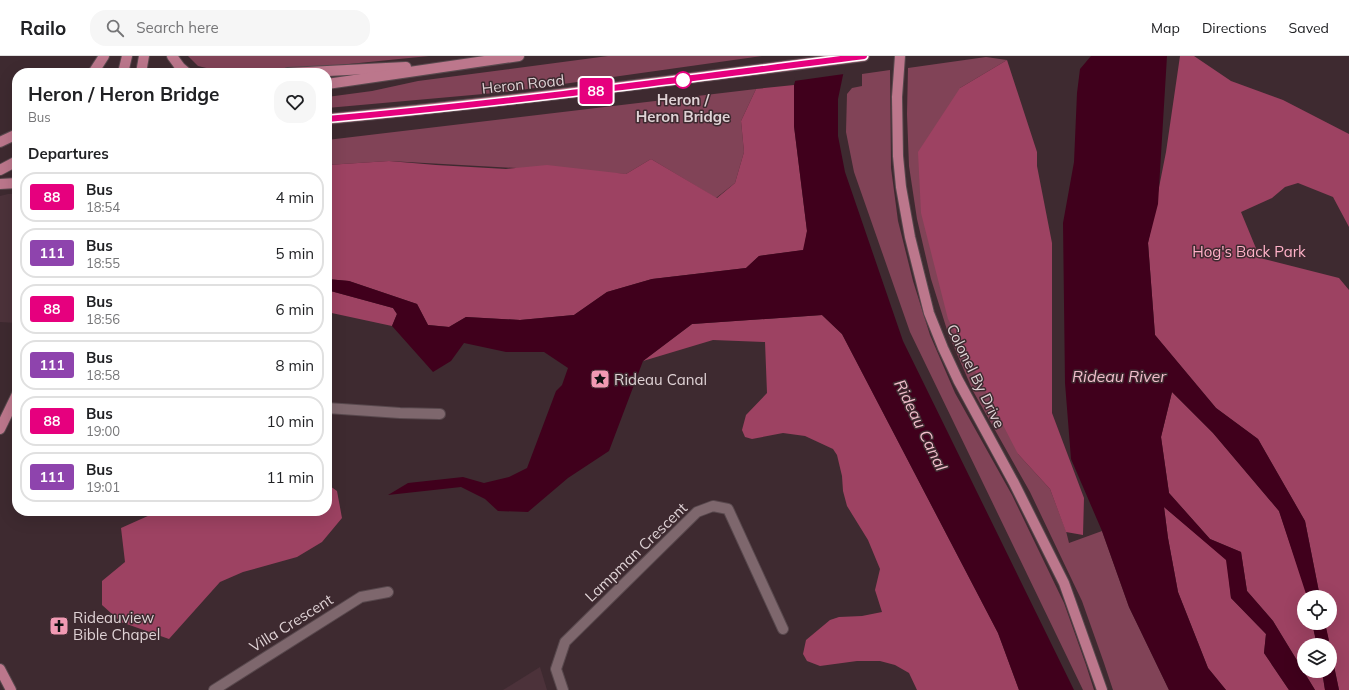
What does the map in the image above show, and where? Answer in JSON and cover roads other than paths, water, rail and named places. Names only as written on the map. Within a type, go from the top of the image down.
[{"type":"main road","points":[[96,68],[104,56]]},
{"type":"main road","points":[[124,68],[127,56]]},
{"type":"main road","points":[[142,68],[144,56]]},
{"type":"main road","points":[[172,56],[181,68]]},
{"type":"main road","name":"Heron Road","points":[[332,83],[519,56]]},
{"type":"main road","name":"Heron Road","points":[[332,119],[428,110],[864,56]]},
{"type":"main road","name":"Colonel By Drive","points":[[900,56],[897,97],[898,156],[910,237],[929,313],[958,380],[1014,483],[1064,583],[1102,690]]},
{"type":"main road","points":[[332,70],[456,65]]},
{"type":"main road","points":[[0,142],[12,136]]},
{"type":"main road","points":[[0,170],[12,164]]},
{"type":"main road","points":[[0,184],[12,184]]},
{"type":"main road","points":[[0,429],[12,404]]},
{"type":"main road","points":[[0,669],[11,690]]},
{"type":"street","points":[[332,408],[440,414]]},
{"type":"street","name":"Lampman Crescent","points":[[563,690],[556,669],[565,642],[697,512],[713,506],[728,509],[783,629]]},
{"type":"street","name":"Villa Crescent","points":[[214,690],[361,597],[388,592]]},
{"type":"water","name":"Rideau Canal","points":[[802,56],[847,56],[838,99],[838,136],[845,172],[903,341],[1074,690],[1019,690],[998,633],[842,334],[822,315],[692,324],[643,361],[609,451],[568,478],[528,512],[498,511],[485,499],[461,487],[388,495],[408,483],[463,477],[484,483],[509,477],[527,468],[556,391],[562,385],[568,368],[544,352],[506,352],[464,343],[451,361],[433,372],[392,326],[397,314],[393,308],[332,291],[332,279],[349,281],[417,304],[428,325],[449,327],[466,317],[520,320],[574,315],[607,292],[652,279],[746,268],[759,256],[803,250],[807,231],[794,126],[794,85]]},
{"type":"water","name":"Rideau River","points":[[1091,56],[1167,56],[1158,204],[1148,243],[1155,335],[1216,408],[1258,439],[1305,521],[1319,590],[1305,590],[1279,511],[1213,433],[1172,392],[1161,437],[1169,493],[1210,539],[1241,552],[1247,591],[1273,621],[1297,660],[1297,678],[1308,678],[1315,690],[1289,690],[1264,653],[1266,634],[1231,598],[1226,560],[1164,507],[1178,592],[1208,668],[1226,690],[1169,690],[1129,607],[1102,531],[1071,459],[1065,383],[1063,223],[1074,162],[1077,93],[1080,69]]},
{"type":"water","points":[[1314,630],[1327,630],[1328,638],[1315,638]]},
{"type":"water","points":[[1323,678],[1336,678],[1339,690],[1325,690]]},
{"type":"place","name":"Heron / Heron Bridge","points":[[683,80]]},
{"type":"place","name":"Rideau Canal","points":[[600,379]]},
{"type":"place","name":"Rideauview Bible Chapel","points":[[59,626]]},
{"type":"park label","name":"Hog's Back Park","points":[[1249,251]]}]
